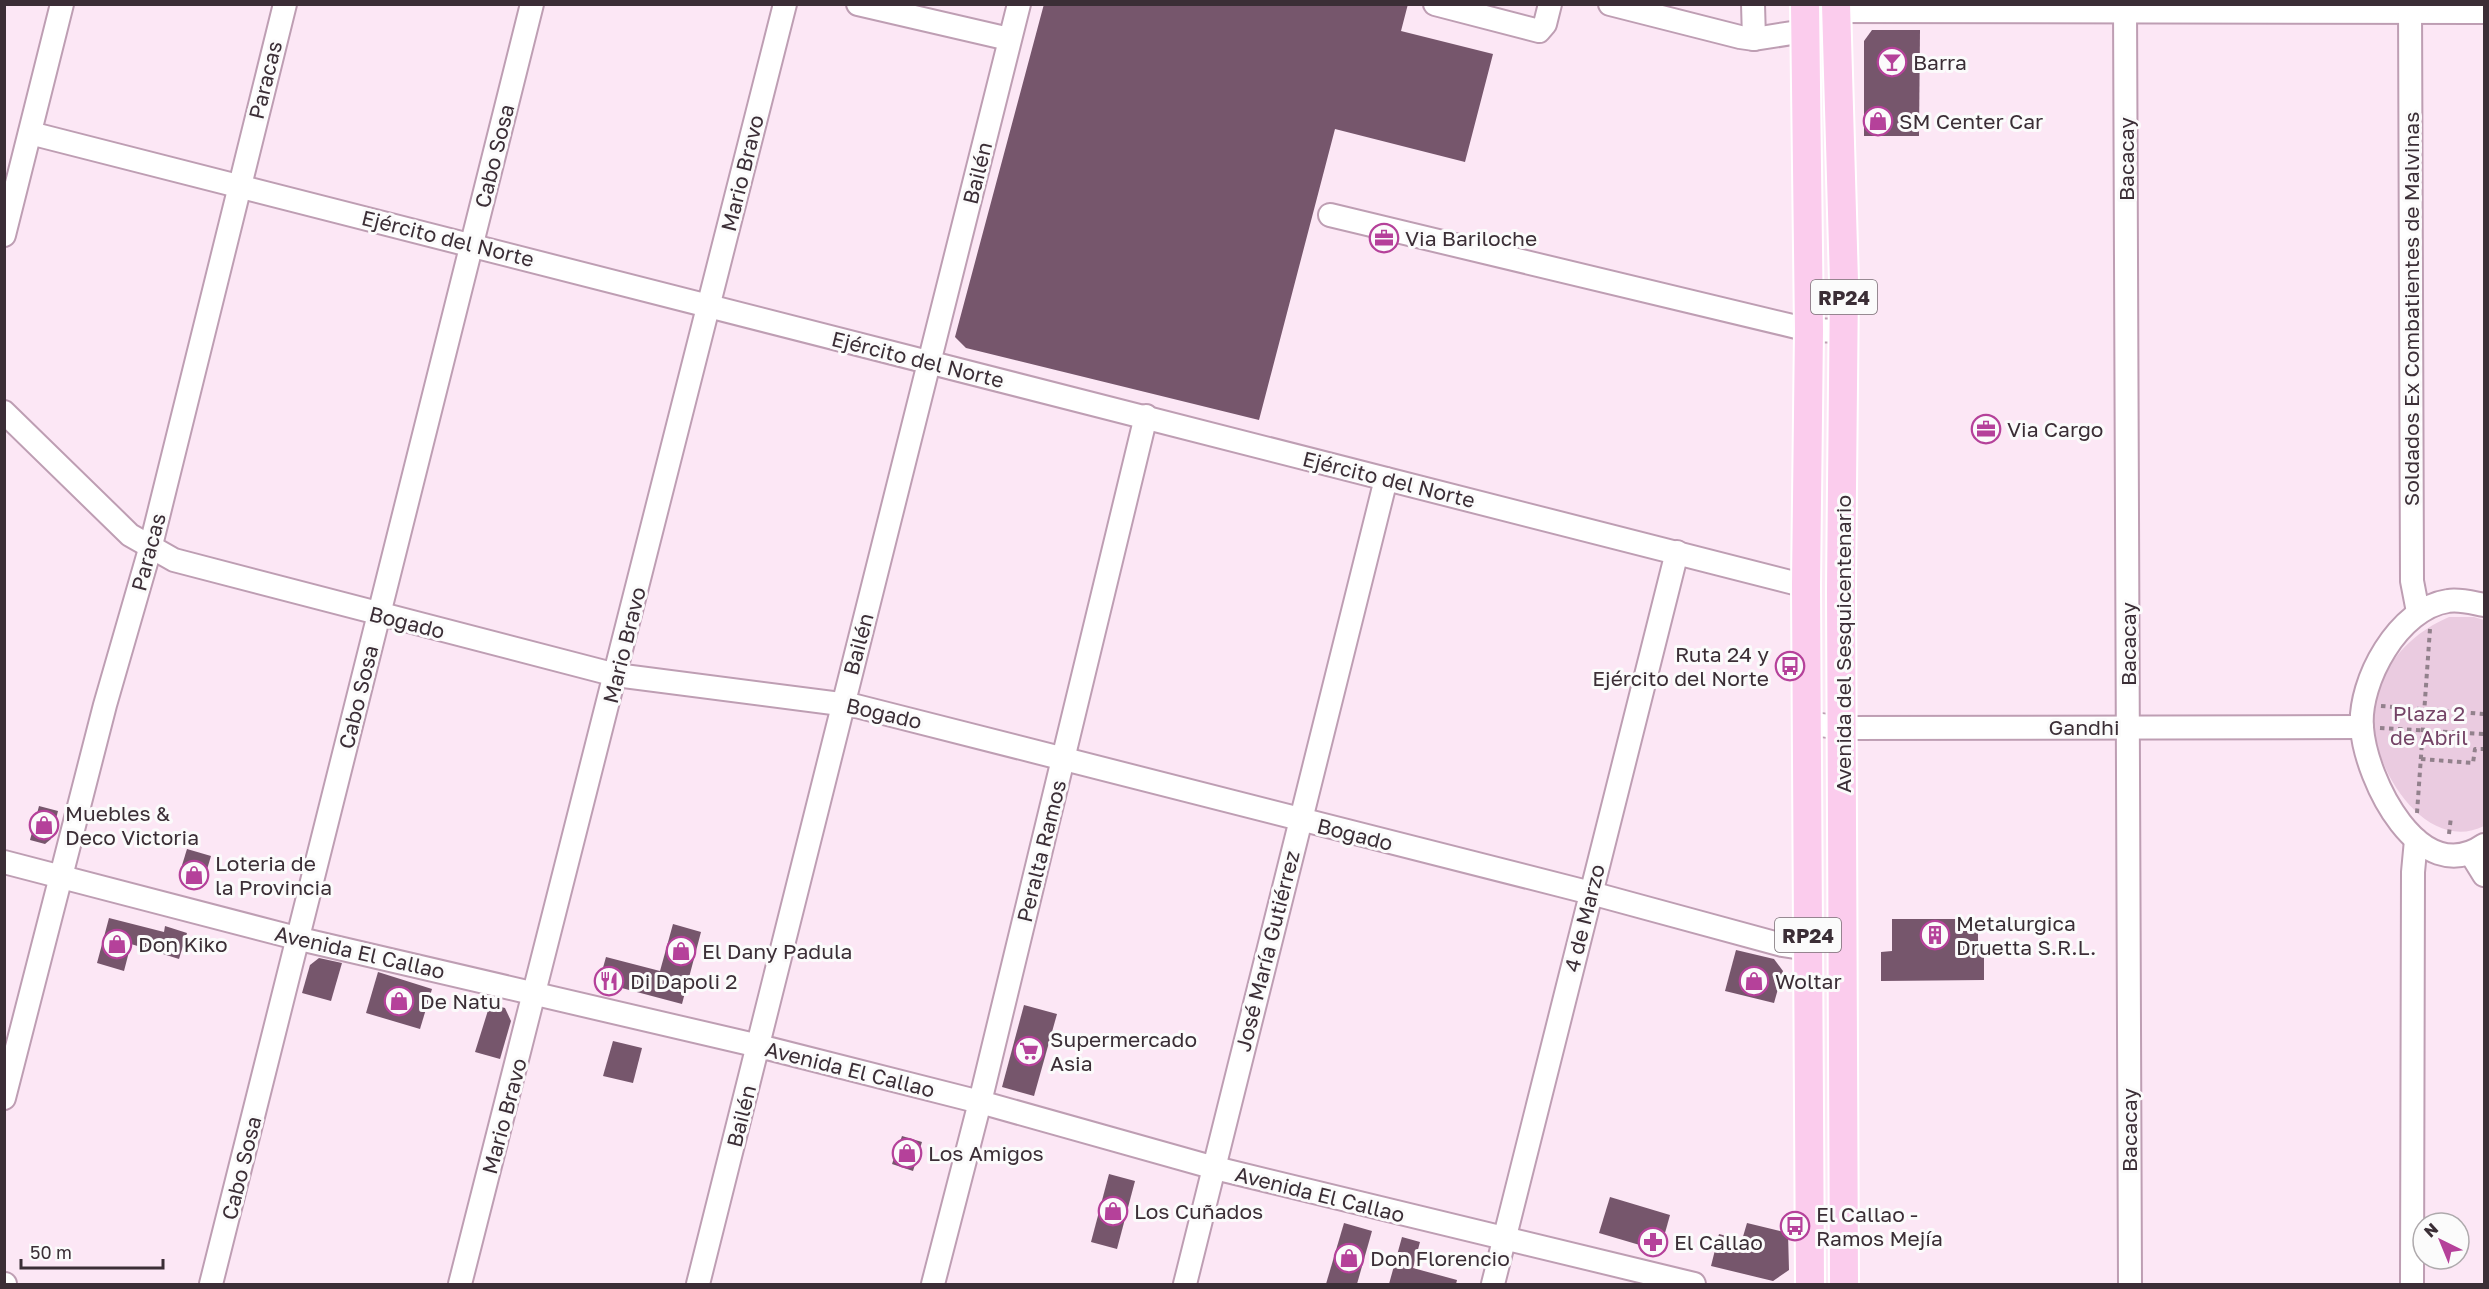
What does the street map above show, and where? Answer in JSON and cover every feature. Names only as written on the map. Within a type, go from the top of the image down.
[{"type":"main road","name":"Avenida del Sesquicentenario","points":[[1810,1284],[1806,586],[1809,330],[1820,11]]},
{"type":"main road","name":"Avenida del Sesquicentenario","points":[[1820,11],[1844,330],[1842,728],[1845,1284]]},
{"type":"street","points":[[4,235],[62,4]]},
{"type":"street","name":"Paracas","points":[[4,1098],[105,705],[150,549],[285,4]]},
{"type":"street","name":"Cabo Sosa","points":[[210,1284],[300,939],[378,615],[532,4]]},
{"type":"street","name":"Mario Bravo","points":[[460,1284],[536,992],[785,4]]},
{"type":"street","points":[[858,4],[1009,39]]},
{"type":"street","name":"Bailén","points":[[698,1284],[1019,4]]},
{"type":"street","points":[[1434,4],[1539,31],[1545,24],[1550,4]]},
{"type":"street","points":[[1610,4],[1754,39],[1820,11],[2410,7],[2484,12]]},
{"type":"street","points":[[1753,4],[1754,39]]},
{"type":"street","name":"Soldados Ex Combatientes de Malvinas","points":[[2410,7],[2412,580],[2425,609]]},
{"type":"street","name":"Bacacay","points":[[2125,8],[2130,1284]]},
{"type":"street","name":"Ejército del Norte","points":[[30,133],[239,184],[1806,586]]},
{"type":"street","points":[[1330,215],[1809,330],[1844,330]]},
{"type":"street","name":"Bogado","points":[[4,412],[114,521],[150,549],[174,560],[378,615],[616,675],[843,703],[1591,893],[1782,945],[1808,949]]},
{"type":"street","name":"Peralta Ramos","points":[[933,1284],[980,1102],[1146,416]]},
{"type":"street","name":"José María Gutiérrez","points":[[1185,1284],[1386,478]]},
{"type":"street","name":"4 de Marzo","points":[[1493,1284],[1677,552]]},
{"type":"street","points":[[2484,605],[2448,601],[2425,609],[2395,634],[2379,661],[2363,704],[2361,727],[2366,756],[2388,805],[2416,840],[2443,855],[2478,850],[2484,875]]},
{"type":"street","name":"Gandhi","points":[[1807,723],[1842,728],[2361,727]]},
{"type":"street","points":[[2412,1284],[2413,872],[2416,840]]},
{"type":"street","name":"Avenida El Callao","points":[[4,862],[300,939],[536,992],[759,1046],[980,1102],[1215,1168],[1504,1240],[1694,1284]]},
{"type":"path","points":[[2416,840],[2423,709],[2425,609]]},
{"type":"path","points":[[2363,704],[2484,714]]},
{"type":"path","points":[[2361,727],[2484,734]]},
{"type":"path","points":[[2421,759],[2474,763],[2475,749],[2484,749]]},
{"type":"green space","name":"Plaza 2 de Abril","points":[[2449,617],[2474,617],[2484,620],[2484,826],[2463,832],[2443,829],[2425,819],[2408,804],[2394,785],[2384,764],[2377,743],[2374,723],[2379,688],[2395,659],[2419,635]]},
{"type":"building","points":[[1044,4],[1408,4],[1401,31],[1493,54],[1465,162],[1335,129],[1259,420],[966,348],[955,337]]},
{"type":"building","points":[[1872,30],[1920,30],[1919,136],[1864,136],[1864,41]]},
{"type":"building","name":"Muebles & Deco Victoria","points":[[39,806],[58,811],[51,839],[45,844],[30,840]]},
{"type":"building","points":[[187,849],[211,856],[203,883],[179,875]]},
{"type":"building","points":[[109,918],[164,932],[165,926],[187,933],[179,959],[131,944],[124,971],[97,963]]},
{"type":"building","points":[[1892,919],[1978,919],[1978,951],[1984,951],[1984,980],[1881,981],[1881,952],[1892,951]]},
{"type":"building","points":[[673,924],[701,932],[682,1004],[599,982],[606,957],[660,971]]},
{"type":"building","name":"Woltar","points":[[1736,950],[1774,959],[1783,971],[1774,1003],[1725,991]]},
{"type":"building","points":[[319,958],[342,963],[331,1001],[302,993],[310,965]]},
{"type":"building","name":"De Natu","points":[[378,972],[432,989],[420,1029],[366,1013]]},
{"type":"building","points":[[490,1004],[505,1008],[511,1021],[500,1059],[475,1052]]},
{"type":"building","name":"Supermercado Asia","points":[[1024,1005],[1057,1014],[1034,1096],[1002,1087]]},
{"type":"building","points":[[613,1041],[642,1048],[633,1083],[603,1076]]},
{"type":"building","name":"Los Amigos","points":[[902,1136],[922,1142],[913,1171],[892,1164]]},
{"type":"building","name":"Los Cuñados","points":[[1109,1174],[1135,1181],[1117,1249],[1091,1242]]},
{"type":"building","points":[[1610,1197],[1670,1215],[1660,1251],[1599,1233]]},
{"type":"building","name":"Don Florencio","points":[[1344,1223],[1372,1231],[1357,1284],[1326,1284]]},
{"type":"building","points":[[1747,1223],[1788,1233],[1789,1270],[1773,1281],[1711,1266],[1719,1234],[1742,1240]]},
{"type":"building","points":[[1402,1237],[1420,1242],[1413,1268],[1457,1280],[1456,1284],[1389,1284]]},
{"type":"place","name":"Barra","points":[[1892,62]]},
{"type":"place","name":"SM Center Car","points":[[1878,121]]},
{"type":"place","name":"Via Bariloche","points":[[1384,238]]},
{"type":"place","name":"Via Cargo","points":[[1986,429]]},
{"type":"place","name":"Ruta 24 y Ejército del Norte","points":[[1790,666]]},
{"type":"place","name":"Muebles & Deco Victoria","points":[[44,825]]},
{"type":"place","name":"Loteria de la Provincia","points":[[194,875]]},
{"type":"place","name":"Metalurgica Druetta S.R.L.","points":[[1935,935]]},
{"type":"place","name":"Don Kiko","points":[[117,944]]},
{"type":"place","name":"El Dany Padula","points":[[681,951]]},
{"type":"place","name":"Di Dapoli 2","points":[[609,981]]},
{"type":"place","name":"Woltar","points":[[1754,981]]},
{"type":"place","name":"De Natu","points":[[399,1001]]},
{"type":"place","name":"Supermercado Asia","points":[[1029,1051]]},
{"type":"place","name":"Los Amigos","points":[[907,1153]]},
{"type":"place","name":"Los Cuñados","points":[[1113,1211]]},
{"type":"place","name":"El Callao - Ramos Mejía","points":[[1795,1226]]},
{"type":"place","name":"El Callao","points":[[1653,1242]]},
{"type":"place","name":"Don Florencio","points":[[1349,1258]]}]
